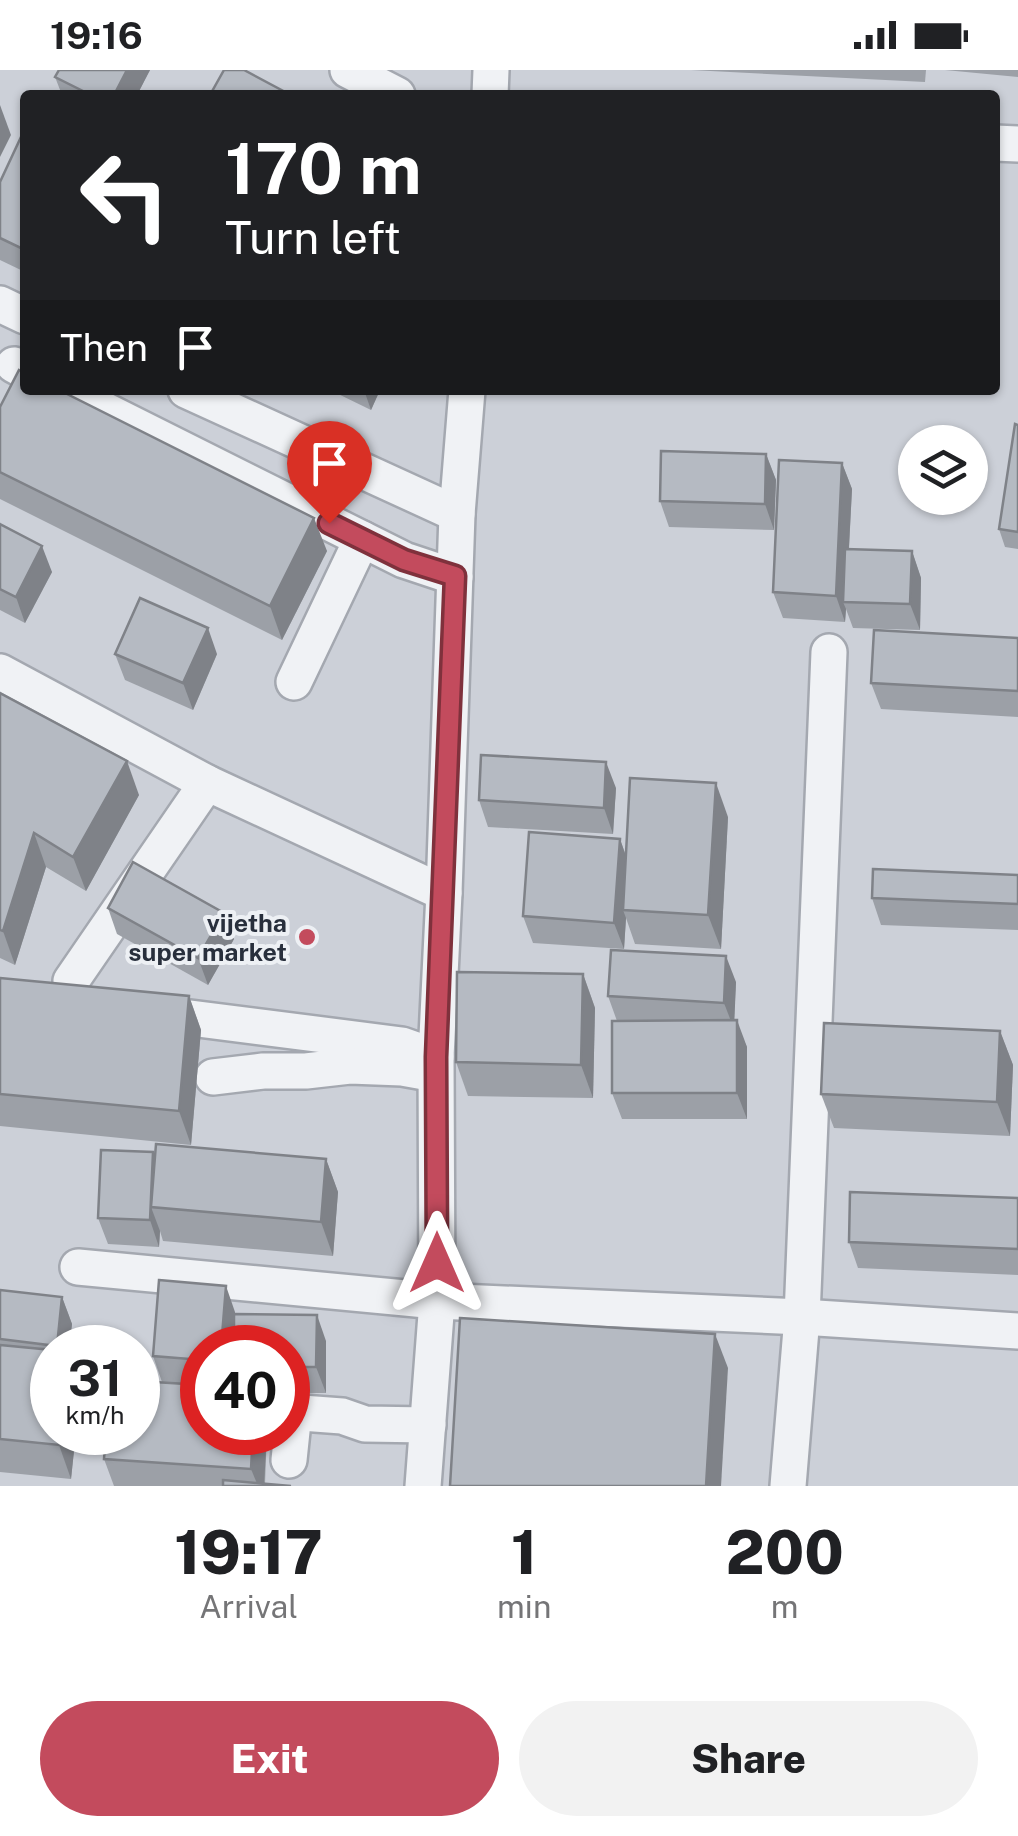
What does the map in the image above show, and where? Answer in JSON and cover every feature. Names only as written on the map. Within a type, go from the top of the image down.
[{"type":"street","points":[[348,70],[387,90]]},
{"type":"street","points":[[74,395],[404,560],[455,576]]},
{"type":"street","points":[[197,395],[457,514]]},
{"type":"street","points":[[423,1486],[437,1301],[436,1066],[457,514],[467,395]]},
{"type":"street","points":[[294,682],[362,539]]},
{"type":"street","points":[[788,1486],[802,1317],[829,652]]},
{"type":"street","points":[[0,672],[208,783],[444,892]]},
{"type":"street","points":[[71,981],[208,783]]},
{"type":"street","points":[[38,999],[402,1045],[436,1066]]},
{"type":"street","points":[[212,1077],[350,1066],[436,1066]]},
{"type":"street","points":[[78,1267],[437,1301],[802,1317],[1018,1332]]},
{"type":"street","points":[[310,1413],[342,1416],[364,1424],[428,1425]]},
{"type":"street","points":[[289,1455],[289,1460]]},
{"type":"shaded area","points":[[0,70],[1018,70],[1018,1486],[0,1486]]},
{"type":"building","points":[[59,70],[127,70],[117,90],[81,90],[55,77]]},
{"type":"building","points":[[224,70],[244,70],[281,90],[213,90]]},
{"type":"building","points":[[20,139],[20,248],[0,238],[0,182]]},
{"type":"building","points":[[19,370],[20,395],[69,395],[314,518],[270,606],[0,472],[0,407]]},
{"type":"building","points":[[1015,424],[1018,425],[1018,532],[999,529]]},
{"type":"building","points":[[661,451],[766,454],[765,504],[660,501]]},
{"type":"building","points":[[779,460],[842,463],[836,596],[773,592]]},
{"type":"building","points":[[0,524],[42,546],[16,597],[0,589]]},
{"type":"building","points":[[845,549],[912,551],[910,604],[843,602]]},
{"type":"building","points":[[140,598],[208,628],[183,683],[115,654]]},
{"type":"building","points":[[874,630],[1018,638],[1018,691],[871,683]]},
{"type":"building","points":[[0,693],[127,761],[73,857],[34,833],[3,931],[0,930]]},
{"type":"building","points":[[481,755],[606,762],[604,808],[479,800]]},
{"type":"building","points":[[630,778],[716,783],[708,915],[623,910]]},
{"type":"building","points":[[529,832],[620,839],[614,923],[523,916]]},
{"type":"building","points":[[133,862],[224,913],[198,958],[108,908]]},
{"type":"building","points":[[873,869],[1018,875],[1018,904],[872,898]]},
{"type":"building","points":[[611,950],[726,956],[724,1003],[608,996]]},
{"type":"building","points":[[457,972],[583,974],[581,1065],[456,1062]]},
{"type":"building","points":[[0,978],[189,996],[179,1111],[0,1094]]},
{"type":"building","points":[[737,1020],[737,1093],[612,1093],[612,1021]]},
{"type":"building","points":[[824,1023],[1000,1031],[997,1102],[821,1094]]},
{"type":"building","points":[[156,1144],[326,1159],[321,1222],[151,1207]]},
{"type":"building","points":[[101,1150],[153,1152],[150,1220],[98,1218]]},
{"type":"building","points":[[850,1192],[1018,1198],[1018,1249],[849,1242]]},
{"type":"building","points":[[159,1280],[226,1286],[223,1325],[180,1325],[180,1358],[160,1357],[160,1325],[155,1325]]},
{"type":"building","points":[[0,1290],[62,1297],[59,1325],[30,1325],[30,1343],[0,1339]]},
{"type":"building","points":[[234,1314],[317,1315],[316,1367],[310,1367],[310,1325],[234,1325]]},
{"type":"building","points":[[460,1318],[715,1334],[706,1486],[450,1486]]},
{"type":"building","points":[[0,1345],[30,1348],[30,1442],[0,1439]]},
{"type":"building","points":[[160,1382],[180,1384],[180,1455],[252,1455],[251,1469],[104,1459],[104,1455],[160,1455]]},
{"type":"building","points":[[223,1480],[291,1486],[223,1486]]},
{"type":"place","name":"vijetha super market","points":[[307,937]]},
{"type":"route","points":[[329,523],[404,560],[455,576],[436,1057],[437,1263]]}]
